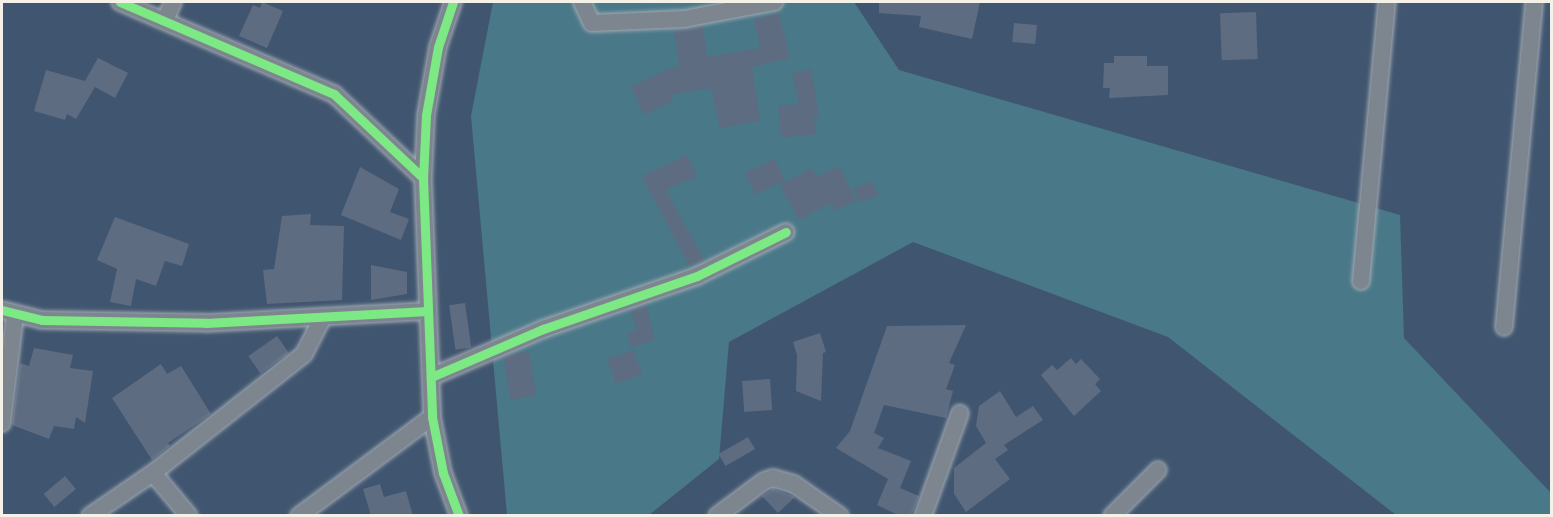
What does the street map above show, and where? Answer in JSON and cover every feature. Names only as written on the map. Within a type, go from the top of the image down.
[{"type":"street","points":[[120,2],[334,94],[423,178]]},
{"type":"street","points":[[165,20],[173,2]]},
{"type":"street","points":[[453,2],[438,47],[426,115],[423,178],[432,417],[443,472],[459,516]]},
{"type":"street","points":[[582,2],[592,23],[684,19],[774,2]]},
{"type":"street","points":[[1361,281],[1387,2]]},
{"type":"street","points":[[1504,327],[1534,2]]},
{"type":"street","points":[[431,377],[543,328],[697,276],[786,232]]},
{"type":"street","points":[[2,423],[8,312],[42,320],[206,323],[428,311]]},
{"type":"street","points":[[90,516],[153,473],[304,354],[323,317]]},
{"type":"street","points":[[923,516],[960,413]]},
{"type":"street","points":[[299,516],[432,417]]},
{"type":"street","points":[[1112,516],[1158,470]]},
{"type":"street","points":[[153,473],[189,516]]},
{"type":"street","points":[[717,516],[764,481],[773,478],[794,484],[840,516]]},
{"type":"shaded area","points":[[493,2],[854,2],[899,70],[1400,215],[1404,338],[1551,493],[1551,515],[1396,515],[1168,337],[913,242],[729,342],[719,459],[649,515],[507,515],[471,116]]},
{"type":"building","points":[[262,2],[283,11],[267,48],[239,36],[253,5],[260,8]]},
{"type":"building","points":[[879,2],[980,2],[972,39],[919,27],[921,16],[879,13]]},
{"type":"building","points":[[1256,12],[1258,59],[1222,60],[1220,13]]},
{"type":"building","points":[[779,13],[790,58],[752,67],[760,121],[720,128],[711,88],[671,95],[674,101],[644,115],[631,86],[679,65],[674,31],[703,26],[707,57],[760,48],[754,19]]},
{"type":"building","points":[[1014,23],[1037,25],[1035,44],[1012,42]]},
{"type":"building","points":[[1114,56],[1147,56],[1147,66],[1168,66],[1168,95],[1109,98],[1110,88],[1103,88],[1104,63],[1114,63]]},
{"type":"building","points":[[98,58],[128,73],[115,98],[95,87],[76,119],[67,114],[65,120],[34,111],[46,70],[85,81]]},
{"type":"building","points":[[811,69],[819,117],[814,118],[816,134],[781,138],[778,106],[799,104],[792,74]]},
{"type":"building","points":[[687,155],[697,176],[666,190],[704,260],[690,267],[642,176]]},
{"type":"building","points":[[775,159],[785,181],[755,194],[745,172]]},
{"type":"building","points":[[839,166],[856,200],[835,211],[831,203],[799,220],[780,185],[812,168],[817,177]]},
{"type":"building","points":[[360,167],[399,189],[390,212],[409,219],[401,240],[341,215]]},
{"type":"building","points":[[872,181],[878,195],[859,203],[854,189]]},
{"type":"building","points":[[311,214],[310,225],[344,226],[342,300],[267,304],[263,270],[274,269],[282,216]]},
{"type":"building","points":[[115,217],[189,244],[182,266],[165,261],[156,286],[136,279],[131,306],[110,302],[117,269],[97,260]]},
{"type":"building","points":[[371,265],[407,272],[407,294],[371,300]]},
{"type":"building","points":[[465,303],[471,348],[455,350],[449,305]]},
{"type":"building","points":[[646,305],[655,340],[631,347],[627,334],[637,330],[631,310]]},
{"type":"building","points":[[966,325],[949,363],[955,365],[946,389],[953,391],[946,418],[884,405],[874,433],[884,438],[878,448],[911,461],[900,488],[919,496],[911,516],[900,516],[877,505],[888,479],[836,448],[850,431],[887,326]]},
{"type":"building","points":[[820,333],[826,352],[823,353],[821,401],[796,391],[797,355],[793,342]]},
{"type":"building","points":[[277,336],[289,353],[260,373],[248,356]]},
{"type":"building","points":[[34,348],[73,355],[70,368],[93,371],[85,423],[76,417],[74,429],[54,426],[49,439],[12,425],[20,363],[29,366]]},
{"type":"building","points":[[634,350],[642,375],[615,383],[607,359]]},
{"type":"building","points":[[529,351],[536,395],[510,400],[503,355]]},
{"type":"building","points":[[1071,358],[1076,364],[1081,359],[1100,379],[1095,384],[1101,391],[1074,416],[1041,375],[1052,365],[1057,370]]},
{"type":"building","points":[[161,364],[167,374],[181,366],[211,414],[168,443],[170,446],[152,460],[112,398]]},
{"type":"building","points":[[770,379],[772,410],[744,412],[742,381]]},
{"type":"building","points":[[1000,391],[1016,417],[1033,406],[1043,420],[1004,445],[1008,450],[995,459],[1010,479],[966,512],[954,494],[954,468],[986,443],[976,426],[979,406]]},
{"type":"building","points":[[748,437],[755,449],[726,466],[719,454]]},
{"type":"building","points":[[65,476],[76,489],[54,507],[44,494]]},
{"type":"building","points":[[380,484],[384,497],[406,491],[413,516],[371,516],[363,489]]},
{"type":"building","points":[[773,489],[795,497],[778,513],[762,496]]},
{"type":"cycle path","points":[[120,2],[334,94],[423,178]]},
{"type":"cycle path","points":[[453,2],[438,47],[426,115],[423,178],[432,417],[443,473],[459,516]]},
{"type":"cycle path","points":[[431,377],[543,329],[697,276],[786,232]]},
{"type":"cycle path","points":[[2,310],[42,320],[206,323],[428,311]]}]
